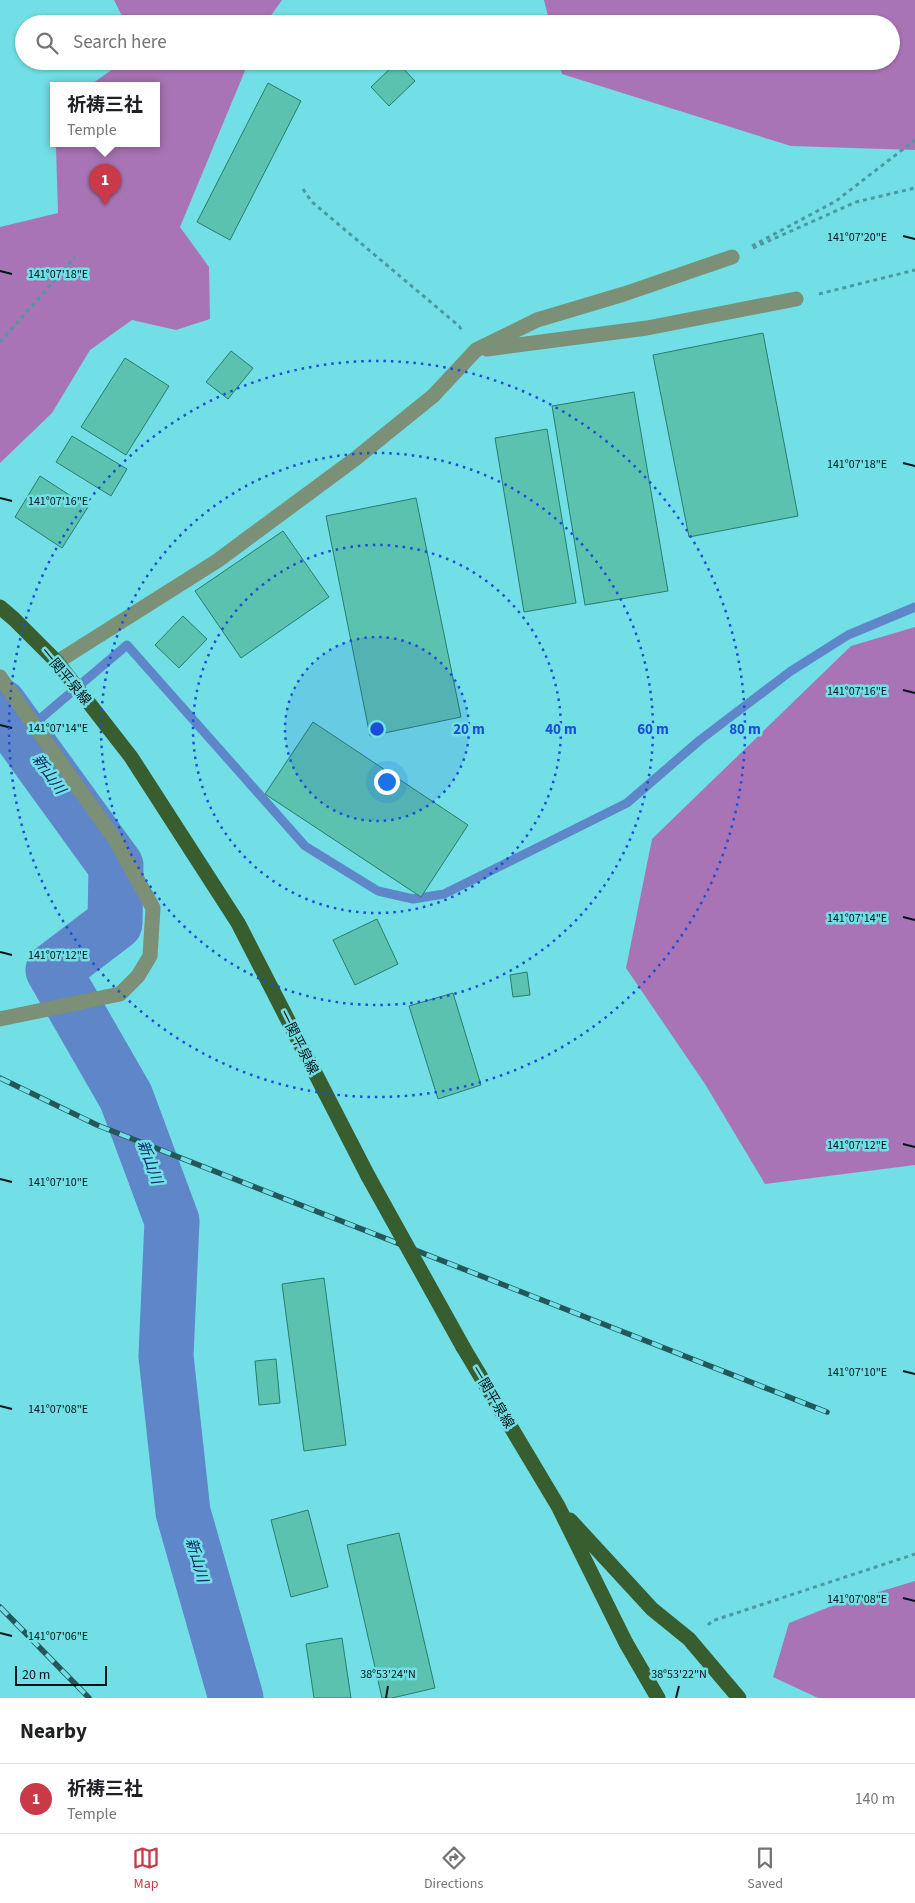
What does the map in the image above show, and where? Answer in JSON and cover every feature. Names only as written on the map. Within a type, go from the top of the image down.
[{"type":"main road","name":"一関平泉線","points":[[0,607],[57,662],[131,757],[238,923],[368,1176],[463,1347],[558,1506],[626,1643],[658,1698]]},
{"type":"main road","name":"一関平泉線","points":[[558,1506],[652,1609],[689,1639],[738,1698]]},
{"type":"street","points":[[57,662],[217,560],[355,459],[433,396],[476,350],[537,320],[624,294],[732,257]]},
{"type":"street","points":[[476,350],[647,328],[796,300]]},
{"type":"street","points":[[0,677],[116,841],[153,908],[150,956],[138,976],[120,994],[0,1019]]},
{"type":"path","points":[[732,257],[836,200],[915,140]]},
{"type":"path","points":[[732,257],[856,202],[915,188]]},
{"type":"path","points":[[303,190],[312,202],[459,326],[476,350]]},
{"type":"path","points":[[0,342],[75,257]]},
{"type":"path","points":[[796,300],[915,270]]},
{"type":"path","points":[[689,1639],[712,1621],[915,1554]]},
{"type":"shaded area","points":[[114,0],[282,0],[271,15],[122,15]]},
{"type":"shaded area","points":[[544,0],[915,0],[915,150],[791,146],[562,74],[561,70],[900,70],[900,15],[548,15]]},
{"type":"shaded area","points":[[111,70],[245,70],[180,227],[209,267],[210,319],[176,330],[132,320],[90,350],[52,413],[0,463],[0,227],[58,213],[56,147],[160,147],[160,82],[95,82]]},
{"type":"shaded area","points":[[915,627],[915,1165],[765,1184],[705,1084],[626,968],[652,839],[851,646]]},
{"type":"shaded area","points":[[915,1581],[915,1698],[818,1698],[773,1677],[789,1623],[829,1607]]},
{"type":"building","points":[[389,70],[405,70],[415,81],[389,106],[371,87]]},
{"type":"building","points":[[268,83],[301,101],[230,240],[197,222]]},
{"type":"building","points":[[763,333],[798,516],[689,537],[653,355]]},
{"type":"building","points":[[231,351],[253,368],[228,399],[206,382]]},
{"type":"building","points":[[125,358],[169,386],[126,455],[81,427]]},
{"type":"building","points":[[634,392],[668,591],[585,605],[552,406]]},
{"type":"building","points":[[547,429],[576,603],[524,612],[495,438]]},
{"type":"building","points":[[72,436],[127,469],[111,496],[56,462]]},
{"type":"building","points":[[40,476],[88,507],[62,548],[15,517]]},
{"type":"building","points":[[416,498],[461,717],[370,736],[326,516]]},
{"type":"building","points":[[283,531],[329,597],[241,658],[195,591]]},
{"type":"building","points":[[183,616],[207,639],[179,668],[155,645]]},
{"type":"building","points":[[313,722],[468,825],[421,897],[265,794]]},
{"type":"building","points":[[377,919],[398,964],[355,985],[333,940]]},
{"type":"building","points":[[527,972],[530,995],[513,997],[510,975]]},
{"type":"building","points":[[453,993],[481,1085],[438,1099],[409,1006]]},
{"type":"building","points":[[324,1278],[346,1445],[304,1451],[282,1284]]},
{"type":"building","points":[[276,1359],[280,1403],[259,1405],[255,1361]]},
{"type":"building","points":[[308,1510],[328,1587],[291,1597],[271,1520]]},
{"type":"building","points":[[399,1533],[435,1688],[392,1698],[382,1698],[347,1545]]},
{"type":"building","points":[[342,1638],[351,1698],[314,1698],[306,1644]]},
{"type":"waterway","points":[[21,735],[127,645],[305,846],[378,891],[413,899],[444,894],[627,803],[700,740],[791,671],[848,635],[915,607]]},
{"type":"waterway","name":"新山川","points":[[0,706],[116,866],[115,923],[53,970],[126,1097],[172,1221],[166,1356],[183,1512],[236,1698]]},
{"type":"railway","points":[[0,1078],[97,1125],[827,1412]]},
{"type":"railway","points":[[0,1607],[89,1698]]},
{"type":"place","name":"祈祷三社","points":[[105,205]]}]
